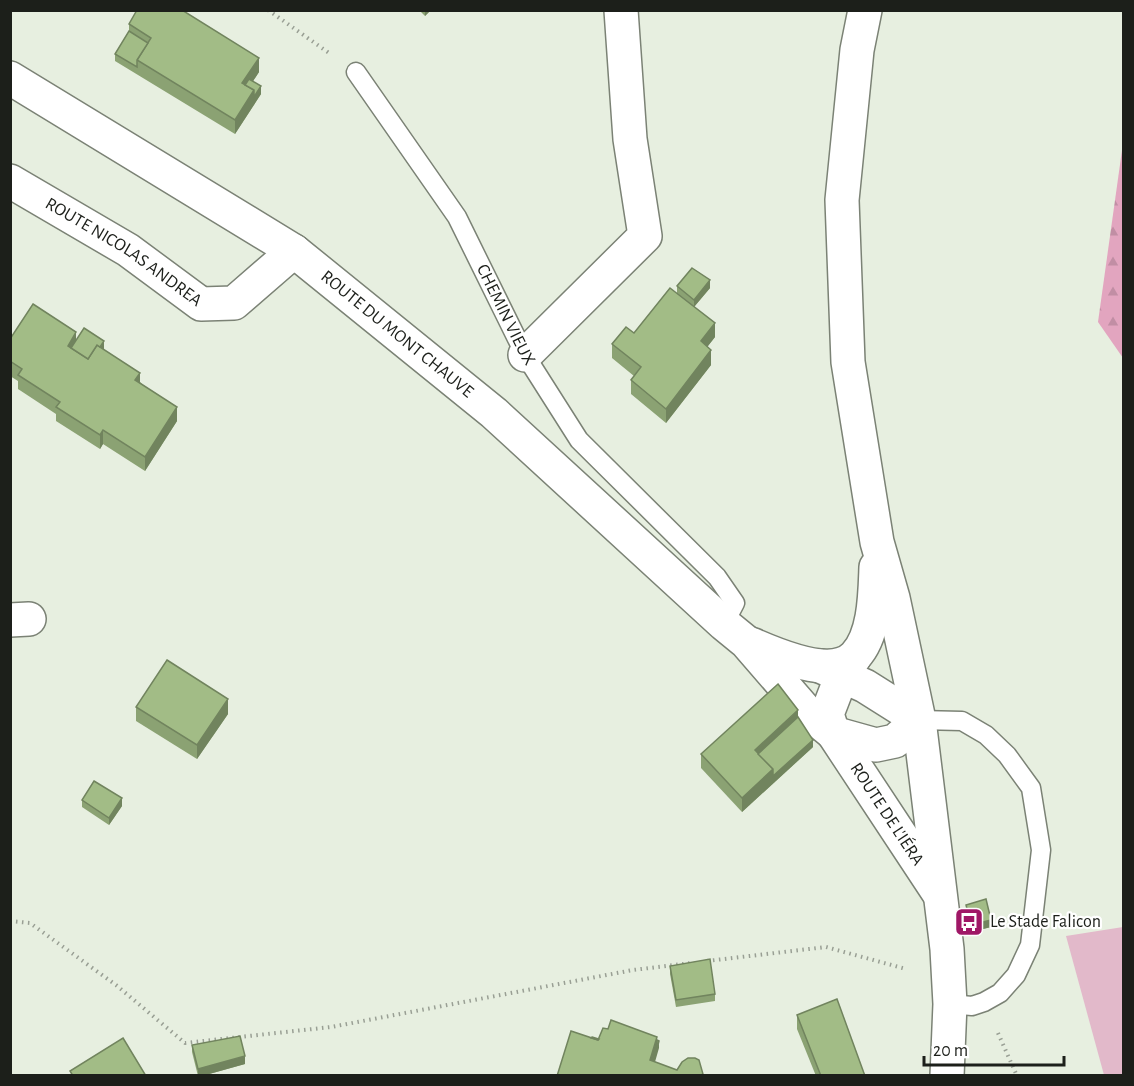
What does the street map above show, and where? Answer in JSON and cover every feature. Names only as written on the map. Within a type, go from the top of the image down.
[{"type":"street","points":[[525,355],[645,236],[630,140],[621,10]]},
{"type":"street","points":[[833,733],[827,714],[839,666],[864,642],[871,624],[875,602],[878,542],[848,362],[842,200],[857,50],[865,10]]},
{"type":"street","name":"ROUTE DU MONT CHAUVE","points":[[10,78],[294,251],[494,412],[735,633]]},
{"type":"street","name":"ROUTE NICOLAS ANDREA","points":[[10,181],[128,250],[201,304],[234,303],[294,251]]},
{"type":"street","name":"ROUTE DE L'IÉRA","points":[[878,542],[893,598],[919,720],[947,949],[950,1004],[946,1076]]},
{"type":"street","points":[[735,633],[787,659],[839,666],[919,720],[895,741],[876,745],[833,733],[805,710],[735,633]]},
{"type":"street","name":"ROUTE DE L'IÉRA","points":[[833,733],[941,896]]},
{"type":"lane","name":"CHEMIN VIEUX","points":[[356,72],[457,217],[525,355],[579,440],[717,577],[735,603],[735,633]]},
{"type":"lane","points":[[919,720],[962,721],[986,735],[1007,755],[1031,788],[1041,850],[1030,945],[1016,975],[1000,993],[984,1002],[972,1006],[950,1004]]},
{"type":"path","points":[[268,10],[356,72]]},
{"type":"path","points":[[10,921],[30,923],[116,985],[185,1043],[331,1026],[633,970],[826,947],[908,969]]},
{"type":"path","points":[[984,1002],[1017,1076]]},
{"type":"green space","points":[[1123,143],[1123,358],[1098,322]]},
{"type":"shaded area","points":[[1123,927],[1123,1075],[1104,1075],[1066,936]]},
{"type":"building","points":[[137,10],[182,10],[259,58],[242,83],[254,90],[235,120],[137,60],[151,38],[129,24]]},
{"type":"building","points":[[129,31],[148,43],[137,60],[137,67],[115,54]]},
{"type":"building","points":[[249,79],[261,86],[254,97],[254,90],[245,85]]},
{"type":"building","points":[[692,268],[710,280],[694,300],[677,286]]},
{"type":"building","points":[[670,288],[715,323],[701,341],[711,350],[666,409],[631,380],[641,367],[612,344],[626,327],[634,333]]},
{"type":"building","points":[[33,304],[76,332],[68,346],[88,359],[97,345],[140,373],[135,380],[177,407],[145,457],[103,430],[100,435],[56,407],[60,402],[18,375],[22,369],[10,361],[10,339]]},
{"type":"building","points":[[84,328],[104,341],[100,347],[97,345],[88,359],[71,348]]},
{"type":"building","points":[[167,660],[228,699],[197,745],[136,707]]},
{"type":"building","points":[[778,684],[798,710],[755,750],[773,769],[742,798],[701,754]]},
{"type":"building","points":[[798,717],[813,740],[773,776],[773,769],[758,754]]},
{"type":"building","points":[[94,781],[122,798],[109,818],[82,800]]},
{"type":"building","points":[[986,899],[991,920],[971,925],[966,905]]},
{"type":"building","points":[[710,959],[715,994],[676,1000],[670,966]]},
{"type":"building","points":[[837,999],[865,1076],[821,1076],[797,1015]]},
{"type":"building","points":[[611,1020],[657,1037],[650,1060],[677,1070],[688,1058],[695,1058],[699,1060],[703,1074],[699,1076],[557,1076],[571,1031],[598,1040],[603,1028],[608,1029]]},
{"type":"building","points":[[240,1036],[245,1056],[198,1069],[192,1045]]},
{"type":"building","points":[[123,1038],[146,1076],[73,1076],[70,1071]]},
{"type":"place","name":"Le Stade Falicon","points":[[969,922]]}]
